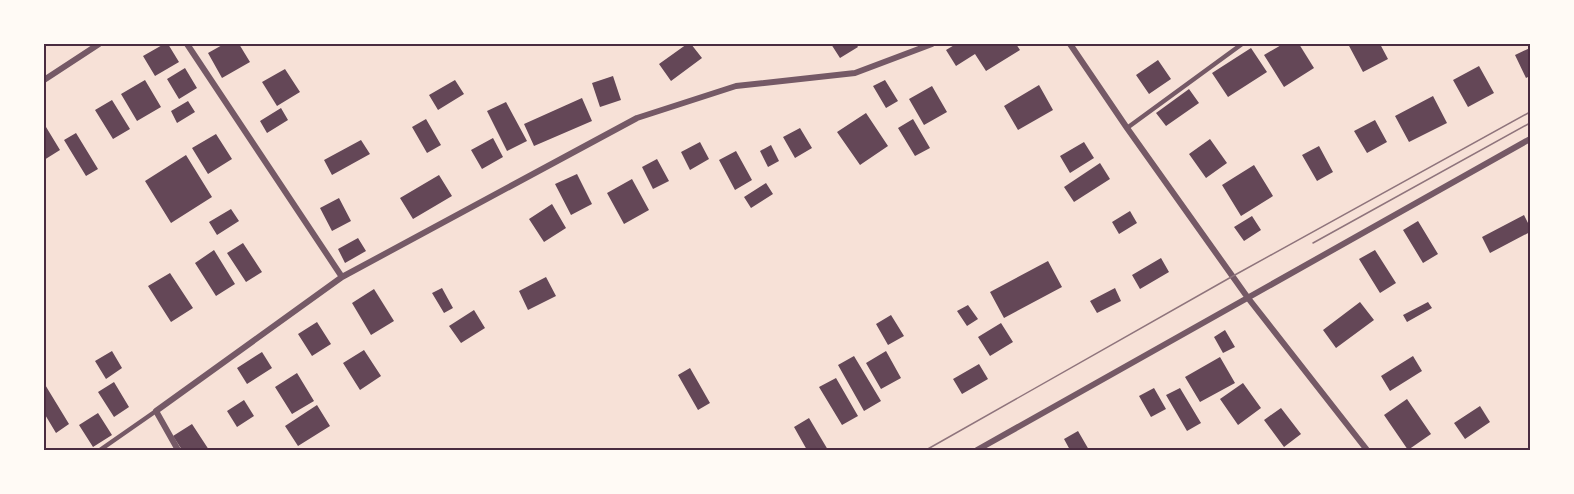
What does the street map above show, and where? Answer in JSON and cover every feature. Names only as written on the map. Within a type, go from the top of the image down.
[{"type":"street","points":[[44,80],[99,44]]},
{"type":"street","points":[[187,44],[342,277]]},
{"type":"street","points":[[178,450],[156,411],[342,277],[637,118],[736,86],[855,73],[932,44]]},
{"type":"street","points":[[1070,44],[1248,298],[1367,450]]},
{"type":"street","points":[[977,450],[1530,139]]},
{"type":"lane","points":[[1127,128],[1242,44]]},
{"type":"lane","points":[[100,450],[156,411]]},
{"type":"building","points":[[168,44],[179,62],[155,76],[143,56]]},
{"type":"building","points":[[224,44],[239,44],[250,62],[222,78],[208,53]]},
{"type":"building","points":[[687,44],[691,44],[702,58],[671,81],[659,64]]},
{"type":"building","points":[[831,44],[856,44],[858,47],[840,58]]},
{"type":"building","points":[[956,44],[1016,44],[1020,50],[986,71],[975,54],[956,66],[946,50]]},
{"type":"building","points":[[1283,44],[1299,44],[1314,68],[1284,87],[1264,55]]},
{"type":"building","points":[[1348,44],[1380,44],[1388,59],[1363,72]]},
{"type":"building","points":[[1251,48],[1267,72],[1228,97],[1212,73]]},
{"type":"building","points":[[1530,48],[1530,76],[1526,78],[1515,55]]},
{"type":"building","points":[[1158,60],[1171,79],[1149,94],[1136,75]]},
{"type":"building","points":[[1479,66],[1494,93],[1468,107],[1453,80]]},
{"type":"building","points":[[185,68],[197,88],[179,99],[167,79]]},
{"type":"building","points":[[285,69],[300,92],[277,106],[262,82]]},
{"type":"building","points":[[613,76],[621,100],[600,107],[592,83]]},
{"type":"building","points":[[145,80],[161,107],[137,121],[121,94]]},
{"type":"building","points":[[455,80],[464,94],[438,110],[429,95]]},
{"type":"building","points":[[885,80],[898,101],[886,108],[873,86]]},
{"type":"building","points":[[1039,85],[1053,110],[1018,130],[1004,106]]},
{"type":"building","points":[[932,86],[947,112],[924,125],[909,99]]},
{"type":"building","points":[[1189,89],[1199,103],[1166,126],[1156,113]]},
{"type":"building","points":[[1433,96],[1447,123],[1409,142],[1395,116]]},
{"type":"building","points":[[582,98],[592,121],[534,146],[524,124]]},
{"type":"building","points":[[112,100],[130,129],[113,139],[95,110]]},
{"type":"building","points":[[188,101],[195,112],[177,123],[171,111]]},
{"type":"building","points":[[506,102],[527,141],[507,151],[487,111]]},
{"type":"building","points":[[281,108],[288,120],[267,133],[260,121]]},
{"type":"building","points":[[866,113],[888,146],[860,165],[837,132]]},
{"type":"building","points":[[426,119],[441,145],[427,153],[412,127]]},
{"type":"building","points":[[913,119],[930,148],[915,156],[898,128]]},
{"type":"building","points":[[1375,120],[1387,142],[1367,153],[1354,131]]},
{"type":"building","points":[[46,127],[60,150],[44,160],[44,128]]},
{"type":"building","points":[[800,128],[812,148],[795,158],[783,137]]},
{"type":"building","points":[[76,133],[98,169],[86,176],[64,140]]},
{"type":"building","points":[[216,134],[232,159],[208,174],[192,148]]},
{"type":"building","points":[[493,138],[503,157],[482,169],[471,150]]},
{"type":"building","points":[[1210,139],[1227,163],[1206,178],[1189,154]]},
{"type":"building","points":[[361,140],[370,154],[332,175],[324,160]]},
{"type":"building","points":[[700,142],[709,159],[690,170],[681,152]]},
{"type":"building","points":[[1084,142],[1094,158],[1070,173],[1060,156]]},
{"type":"building","points":[[771,145],[779,161],[768,167],[760,151]]},
{"type":"building","points":[[1319,146],[1333,172],[1317,181],[1302,155]]},
{"type":"building","points":[[736,151],[752,180],[735,190],[719,160]]},
{"type":"building","points":[[186,155],[212,197],[171,223],[145,181]]},
{"type":"building","points":[[657,159],[669,181],[653,189],[642,167]]},
{"type":"building","points":[[1100,163],[1110,179],[1074,202],[1064,187]]},
{"type":"building","points":[[1254,165],[1273,196],[1241,216],[1222,185]]},
{"type":"building","points":[[577,174],[592,204],[571,215],[555,184]]},
{"type":"building","points":[[439,175],[452,196],[413,219],[400,198]]},
{"type":"building","points":[[632,179],[649,210],[624,224],[607,193]]},
{"type":"building","points":[[766,183],[773,194],[751,208],[744,197]]},
{"type":"building","points":[[339,198],[351,221],[332,231],[320,208]]},
{"type":"building","points":[[552,204],[566,228],[544,242],[529,219]]},
{"type":"building","points":[[231,209],[239,221],[217,235],[209,222]]},
{"type":"building","points":[[1130,211],[1137,223],[1119,234],[1112,222]]},
{"type":"building","points":[[1524,215],[1530,232],[1490,253],[1482,237]]},
{"type":"building","points":[[1252,216],[1261,230],[1244,241],[1234,227]]},
{"type":"building","points":[[1418,221],[1438,254],[1423,263],[1403,230]]},
{"type":"building","points":[[358,238],[366,251],[345,263],[338,249]]},
{"type":"building","points":[[243,243],[262,272],[246,282],[227,253]]},
{"type":"building","points":[[214,250],[235,284],[216,296],[195,263]]},
{"type":"building","points":[[1375,250],[1396,283],[1380,293],[1359,259]]},
{"type":"building","points":[[1161,258],[1169,272],[1140,289],[1132,275]]},
{"type":"building","points":[[1048,261],[1062,287],[1004,318],[990,292]]},
{"type":"building","points":[[170,273],[193,308],[171,322],[148,286]]},
{"type":"building","points":[[546,277],[556,296],[528,310],[519,291]]},
{"type":"building","points":[[442,288],[453,308],[444,313],[432,293]]},
{"type":"building","points":[[1115,288],[1121,301],[1097,313],[1090,301]]},
{"type":"building","points":[[374,289],[394,321],[371,335],[352,303]]},
{"type":"building","points":[[1360,302],[1374,320],[1336,348],[1323,330]]},
{"type":"building","points":[[1428,302],[1432,308],[1407,322],[1403,315]]},
{"type":"building","points":[[968,305],[978,319],[967,326],[957,311]]},
{"type":"building","points":[[474,310],[485,328],[461,343],[449,326]]},
{"type":"building","points":[[891,315],[904,336],[888,345],[876,324]]},
{"type":"building","points":[[317,322],[331,344],[312,356],[298,334]]},
{"type":"building","points":[[1001,323],[1013,342],[990,356],[978,337]]},
{"type":"building","points":[[1225,330],[1235,347],[1223,353],[1214,337]]},
{"type":"building","points":[[364,350],[381,376],[360,390],[343,363]]},
{"type":"building","points":[[112,351],[122,368],[106,379],[95,361]]},
{"type":"building","points":[[886,351],[901,378],[881,389],[866,363]]},
{"type":"building","points":[[262,352],[272,368],[247,384],[237,368]]},
{"type":"building","points":[[854,356],[881,401],[864,411],[838,365]]},
{"type":"building","points":[[1413,356],[1422,371],[1390,391],[1381,376]]},
{"type":"building","points":[[1220,357],[1235,383],[1200,402],[1185,377]]},
{"type":"building","points":[[979,364],[988,379],[962,394],[953,379]]},
{"type":"building","points":[[690,368],[710,403],[698,410],[678,375]]},
{"type":"building","points":[[297,373],[314,401],[292,414],[275,387]]},
{"type":"building","points":[[836,378],[858,416],[842,425],[819,387]]},
{"type":"building","points":[[114,382],[129,407],[114,417],[98,392]]},
{"type":"building","points":[[44,383],[69,424],[56,433],[44,413]]},
{"type":"building","points":[[1243,383],[1261,408],[1238,425],[1220,399]]},
{"type":"building","points":[[1154,388],[1166,409],[1151,417],[1139,396]]},
{"type":"building","points":[[1180,388],[1201,423],[1187,431],[1166,395]]},
{"type":"building","points":[[1407,399],[1431,434],[1408,450],[1384,415]]},
{"type":"building","points":[[244,400],[254,416],[237,427],[227,411]]},
{"type":"building","points":[[317,405],[330,426],[298,446],[285,426]]},
{"type":"building","points":[[1480,406],[1490,422],[1465,439],[1454,423]]},
{"type":"building","points":[[1281,408],[1301,434],[1284,447],[1264,420]]},
{"type":"building","points":[[98,413],[112,435],[93,447],[79,425]]},
{"type":"building","points":[[809,418],[828,450],[807,450],[794,427]]},
{"type":"building","points":[[192,424],[209,450],[182,450],[173,436]]},
{"type":"building","points":[[1078,431],[1089,450],[1070,450],[1064,439]]},
{"type":"tram line","points":[[926,450],[1233,276],[1530,112]]},
{"type":"tram line","points":[[1313,243],[1530,123]]}]
